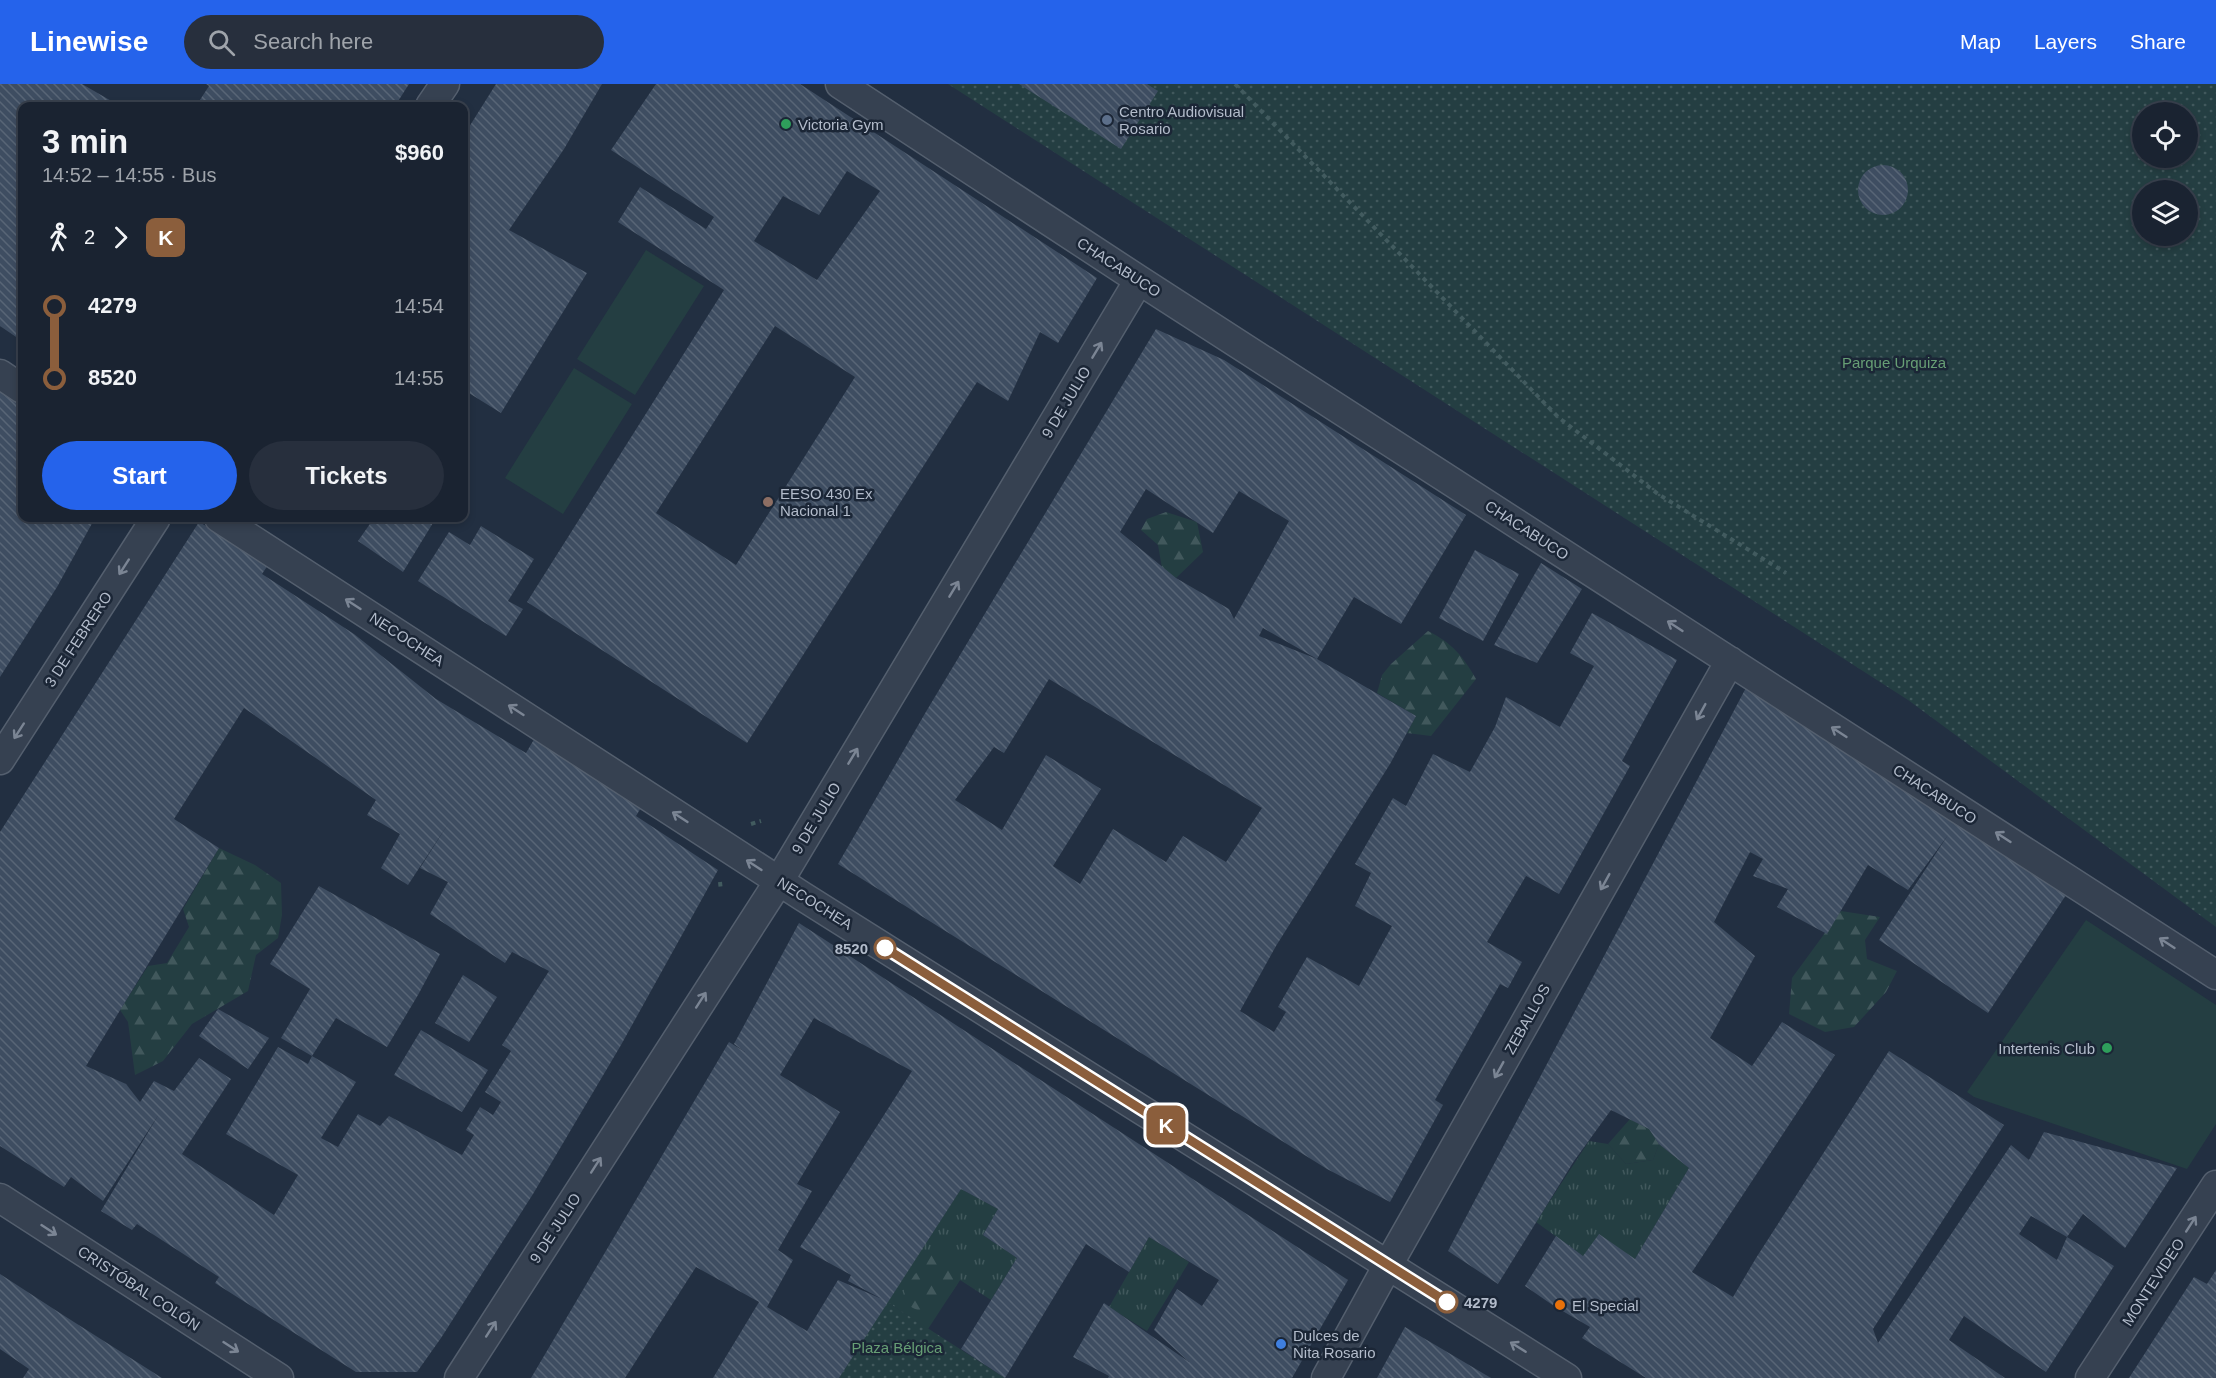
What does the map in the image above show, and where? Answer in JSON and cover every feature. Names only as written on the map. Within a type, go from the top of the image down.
[{"type":"street","points":[[433,102],[446,84]]},
{"type":"street","name":"CHACABUCO","points":[[840,84],[1139,280],[2216,975]]},
{"type":"street","name":"9 DE JULIO","points":[[459,1378],[779,881],[1139,280]]},
{"type":"street","points":[[0,374],[18,385]]},
{"type":"street","name":"3 DE FEBRERO","points":[[0,760],[153,522]]},
{"type":"street","name":"NECOCHEA","points":[[225,522],[779,881],[1567,1378]]},
{"type":"street","name":"ZEBALLOS","points":[[1326,1378],[1730,661]]},
{"type":"street","name":"MONTEVIDEO","points":[[2090,1378],[2216,1185]]},
{"type":"street","name":"CRISTÓBAL COLÓN","points":[[0,1198],[279,1378]]},
{"type":"path","points":[[1235,84],[1558,417],[1658,494],[1786,573]]},
{"type":"green space","name":"Parque Urquiza","points":[[948,84],[2216,84],[2216,927],[1908,700]]},
{"type":"green space","points":[[646,250],[704,286],[635,395],[577,359]]},
{"type":"green space","points":[[574,368],[632,404],[563,514],[505,478]]},
{"type":"green space","points":[[1166,512],[1197,522],[1203,552],[1176,578],[1162,568],[1158,545],[1141,530],[1147,519]]},
{"type":"green space","points":[[1428,631],[1444,640],[1456,651],[1476,679],[1431,736],[1407,733],[1416,716],[1377,693],[1382,675],[1391,664]]},
{"type":"green space","points":[[219,848],[255,865],[281,883],[282,915],[278,938],[256,955],[248,991],[192,1024],[163,1061],[135,1075],[128,1022],[120,1010],[148,966],[167,963],[189,927],[183,909]]},
{"type":"green space","points":[[1841,911],[1880,917],[1865,940],[1867,959],[1897,971],[1886,992],[1854,1027],[1825,1032],[1789,1014],[1792,978]]},
{"type":"green space","name":"Intertenis Club","points":[[2086,920],[2216,1005],[2216,1124],[2187,1169],[1974,1097],[1967,1092]]},
{"type":"green space","points":[[1630,1119],[1649,1129],[1659,1144],[1653,1160],[1626,1164],[1608,1144]]},
{"type":"green space","points":[[1589,1141],[1608,1144],[1626,1164],[1653,1160],[1659,1144],[1689,1168],[1635,1259],[1583,1256],[1536,1222]]},
{"type":"green space","points":[[961,1189],[998,1209],[983,1235],[1017,1258],[991,1300],[960,1280],[928,1329],[887,1302]]},
{"type":"green space","points":[[1149,1237],[1189,1262],[1147,1331],[1109,1307]]},
{"type":"green space","points":[[933,1251],[955,1261],[960,1280],[939,1307],[926,1312],[908,1305],[904,1291],[915,1274],[924,1267]]},
{"type":"green space","name":"Plaza Bélgica","points":[[887,1302],[1005,1378],[839,1378]]},
{"type":"building","points":[[0,84],[82,84],[113,102],[18,102],[18,338],[0,326]]},
{"type":"building","points":[[206,84],[409,84],[398,102],[199,102],[209,86]]},
{"type":"building","points":[[496,84],[602,84],[564,149],[509,230],[587,273],[501,413],[468,392],[468,129]]},
{"type":"building","points":[[656,84],[800,84],[1097,278],[1058,343],[1040,332],[1008,401],[977,382],[747,743],[527,602],[724,290],[618,222],[640,187],[706,229],[714,217],[611,150]],"holes":[[[847,171],[880,191],[817,280],[754,241],[783,196],[819,215]],[[775,326],[855,377],[736,565],[656,513]]]},
{"type":"building","name":"Centro Audiovisual Rosario","points":[[1019,84],[1147,84],[1158,91],[1121,149]]},
{"type":"building","points":[[1883,165],[1901,172],[1908,190],[1901,208],[1883,215],[1865,208],[1858,190],[1865,172]]},
{"type":"building","points":[[1156,329],[1224,360],[1466,515],[1401,624],[1354,597],[1317,659],[1416,716],[1390,764],[1276,946],[1240,1011],[1274,1032],[1286,1012],[1278,1007],[1307,957],[1359,986],[1392,926],[1355,906],[1371,873],[1355,864],[1393,798],[1406,806],[1433,754],[1470,772],[1495,727],[1506,697],[1560,727],[1594,666],[1570,653],[1592,613],[1677,660],[1622,761],[1630,766],[1559,894],[1508,866],[1526,876],[1487,942],[1522,962],[1508,988],[1500,984],[1435,1100],[1443,1105],[1390,1202],[1327,1169],[838,864],[927,710]],"holes":[[[1146,489],[1213,533],[1239,491],[1289,521],[1234,619],[1229,609],[1176,578],[1120,532]],[[1263,628],[1317,659],[1259,636]],[[1049,679],[1262,808],[1226,862],[1183,836],[1166,862],[1113,829],[1080,884],[1053,866],[1101,789],[1046,755],[1002,830],[955,800],[994,747],[1004,753]]]},
{"type":"building","points":[[0,390],[18,402],[18,522],[93,522],[57,587],[0,677]]},
{"type":"building","points":[[199,522],[270,562],[262,574],[354,634],[436,699],[526,753],[536,736],[642,806],[636,816],[718,870],[621,1045],[533,1194],[417,1372],[356,1372],[215,1283],[219,1277],[137,1224],[132,1230],[101,1211],[159,1114],[103,1201],[71,1177],[64,1187],[0,1146],[0,832]],"holes":[[[244,708],[376,800],[367,815],[400,834],[381,868],[408,885],[450,821],[420,868],[448,882],[430,914],[505,963],[512,952],[549,971],[502,1045],[511,1051],[485,1092],[501,1102],[493,1115],[480,1107],[466,1130],[474,1135],[462,1155],[389,1116],[380,1126],[358,1114],[338,1147],[321,1138],[356,1082],[312,1056],[308,1064],[278,1047],[226,1134],[298,1175],[274,1215],[182,1154],[231,1079],[199,1058],[174,1091],[154,1081],[140,1102],[126,1084],[86,1066],[219,848],[174,819]]]},
{"type":"building","points":[[371,522],[434,522],[403,572],[358,541]]},
{"type":"building","points":[[481,526],[534,559],[508,601],[523,609],[506,636],[418,581],[449,532],[470,545]]},
{"type":"building","points":[[1475,550],[1519,574],[1483,641],[1439,618]]},
{"type":"building","points":[[1541,563],[1582,589],[1537,663],[1494,645]]},
{"type":"building","points":[[1748,684],[2068,892],[1988,1013],[1879,940],[1948,835],[1908,890],[1868,865],[1827,934],[1777,907],[1788,889],[1753,876],[1763,859],[1750,852],[1714,922],[1755,956],[1710,1038],[1752,1066],[1782,1022],[1835,1055],[1692,1272],[1733,1297],[1889,1051],[2004,1125],[1873,1329],[1878,1343],[2011,1145],[2029,1160],[2044,1132],[2177,1168],[2125,1248],[2083,1214],[2067,1237],[2114,1266],[2046,1372],[1964,1316],[1949,1340],[2005,1378],[1646,1378],[1582,1338],[1590,1327],[1525,1286],[1556,1236],[1583,1256],[1599,1234],[1635,1259],[1689,1168],[1659,1144],[1649,1129],[1611,1110],[1574,1161],[1498,1284],[1448,1251]],"holes":[[[2031,1216],[2067,1237],[2057,1260],[2019,1234]]]},
{"type":"building","points":[[319,886],[440,954],[387,1047],[336,1018],[312,1056],[281,1038],[310,989],[270,964]]},
{"type":"building","points":[[799,923],[1348,1280],[1292,1378],[1108,1378],[1109,1376],[1073,1357],[1104,1303],[1189,1362],[1154,1330],[1177,1289],[1202,1306],[1219,1280],[1149,1237],[1129,1272],[1086,1244],[1005,1378],[961,1349],[1017,1258],[983,1235],[998,1209],[961,1189],[839,1378],[713,1378],[759,1302],[696,1267],[625,1378],[531,1378],[729,1042],[745,1052],[734,1044]],"holes":[[[814,1018],[912,1071],[800,1247],[851,1275],[848,1281],[882,1299],[838,1280],[807,1331],[767,1307],[793,1260],[778,1250],[812,1191],[797,1184],[840,1112],[780,1075]]]},
{"type":"building","points":[[463,975],[497,997],[469,1042],[435,1023]]},
{"type":"building","points":[[218,1009],[269,1038],[248,1069],[199,1036]]},
{"type":"building","points":[[421,1030],[488,1070],[462,1112],[394,1075]]},
{"type":"building","points":[[2216,1270],[2216,1378],[2129,1378],[2194,1277],[2207,1284]]},
{"type":"building","points":[[0,1274],[162,1378],[23,1378],[29,1369],[0,1349]]},
{"type":"building","points":[[1405,1327],[1491,1378],[1377,1378]]},
{"type":"bus line","name":"K","points":[[885,948],[1447,1302]]},
{"type":"place","name":"Centro Audiovisual Rosario","points":[[1107,120]]},
{"type":"place","name":"Victoria Gym","points":[[786,124]]},
{"type":"place","name":"EESO 430 Ex Nacional 1","points":[[768,502]]},
{"type":"place","name":"8520","points":[[885,948]]},
{"type":"place","name":"Intertenis Club","points":[[2107,1048]]},
{"type":"place","name":"4279","points":[[1447,1302]]},
{"type":"place","name":"El Special","points":[[1560,1305]]},
{"type":"place","name":"Dulces de Nita Rosario","points":[[1281,1344]]}]
